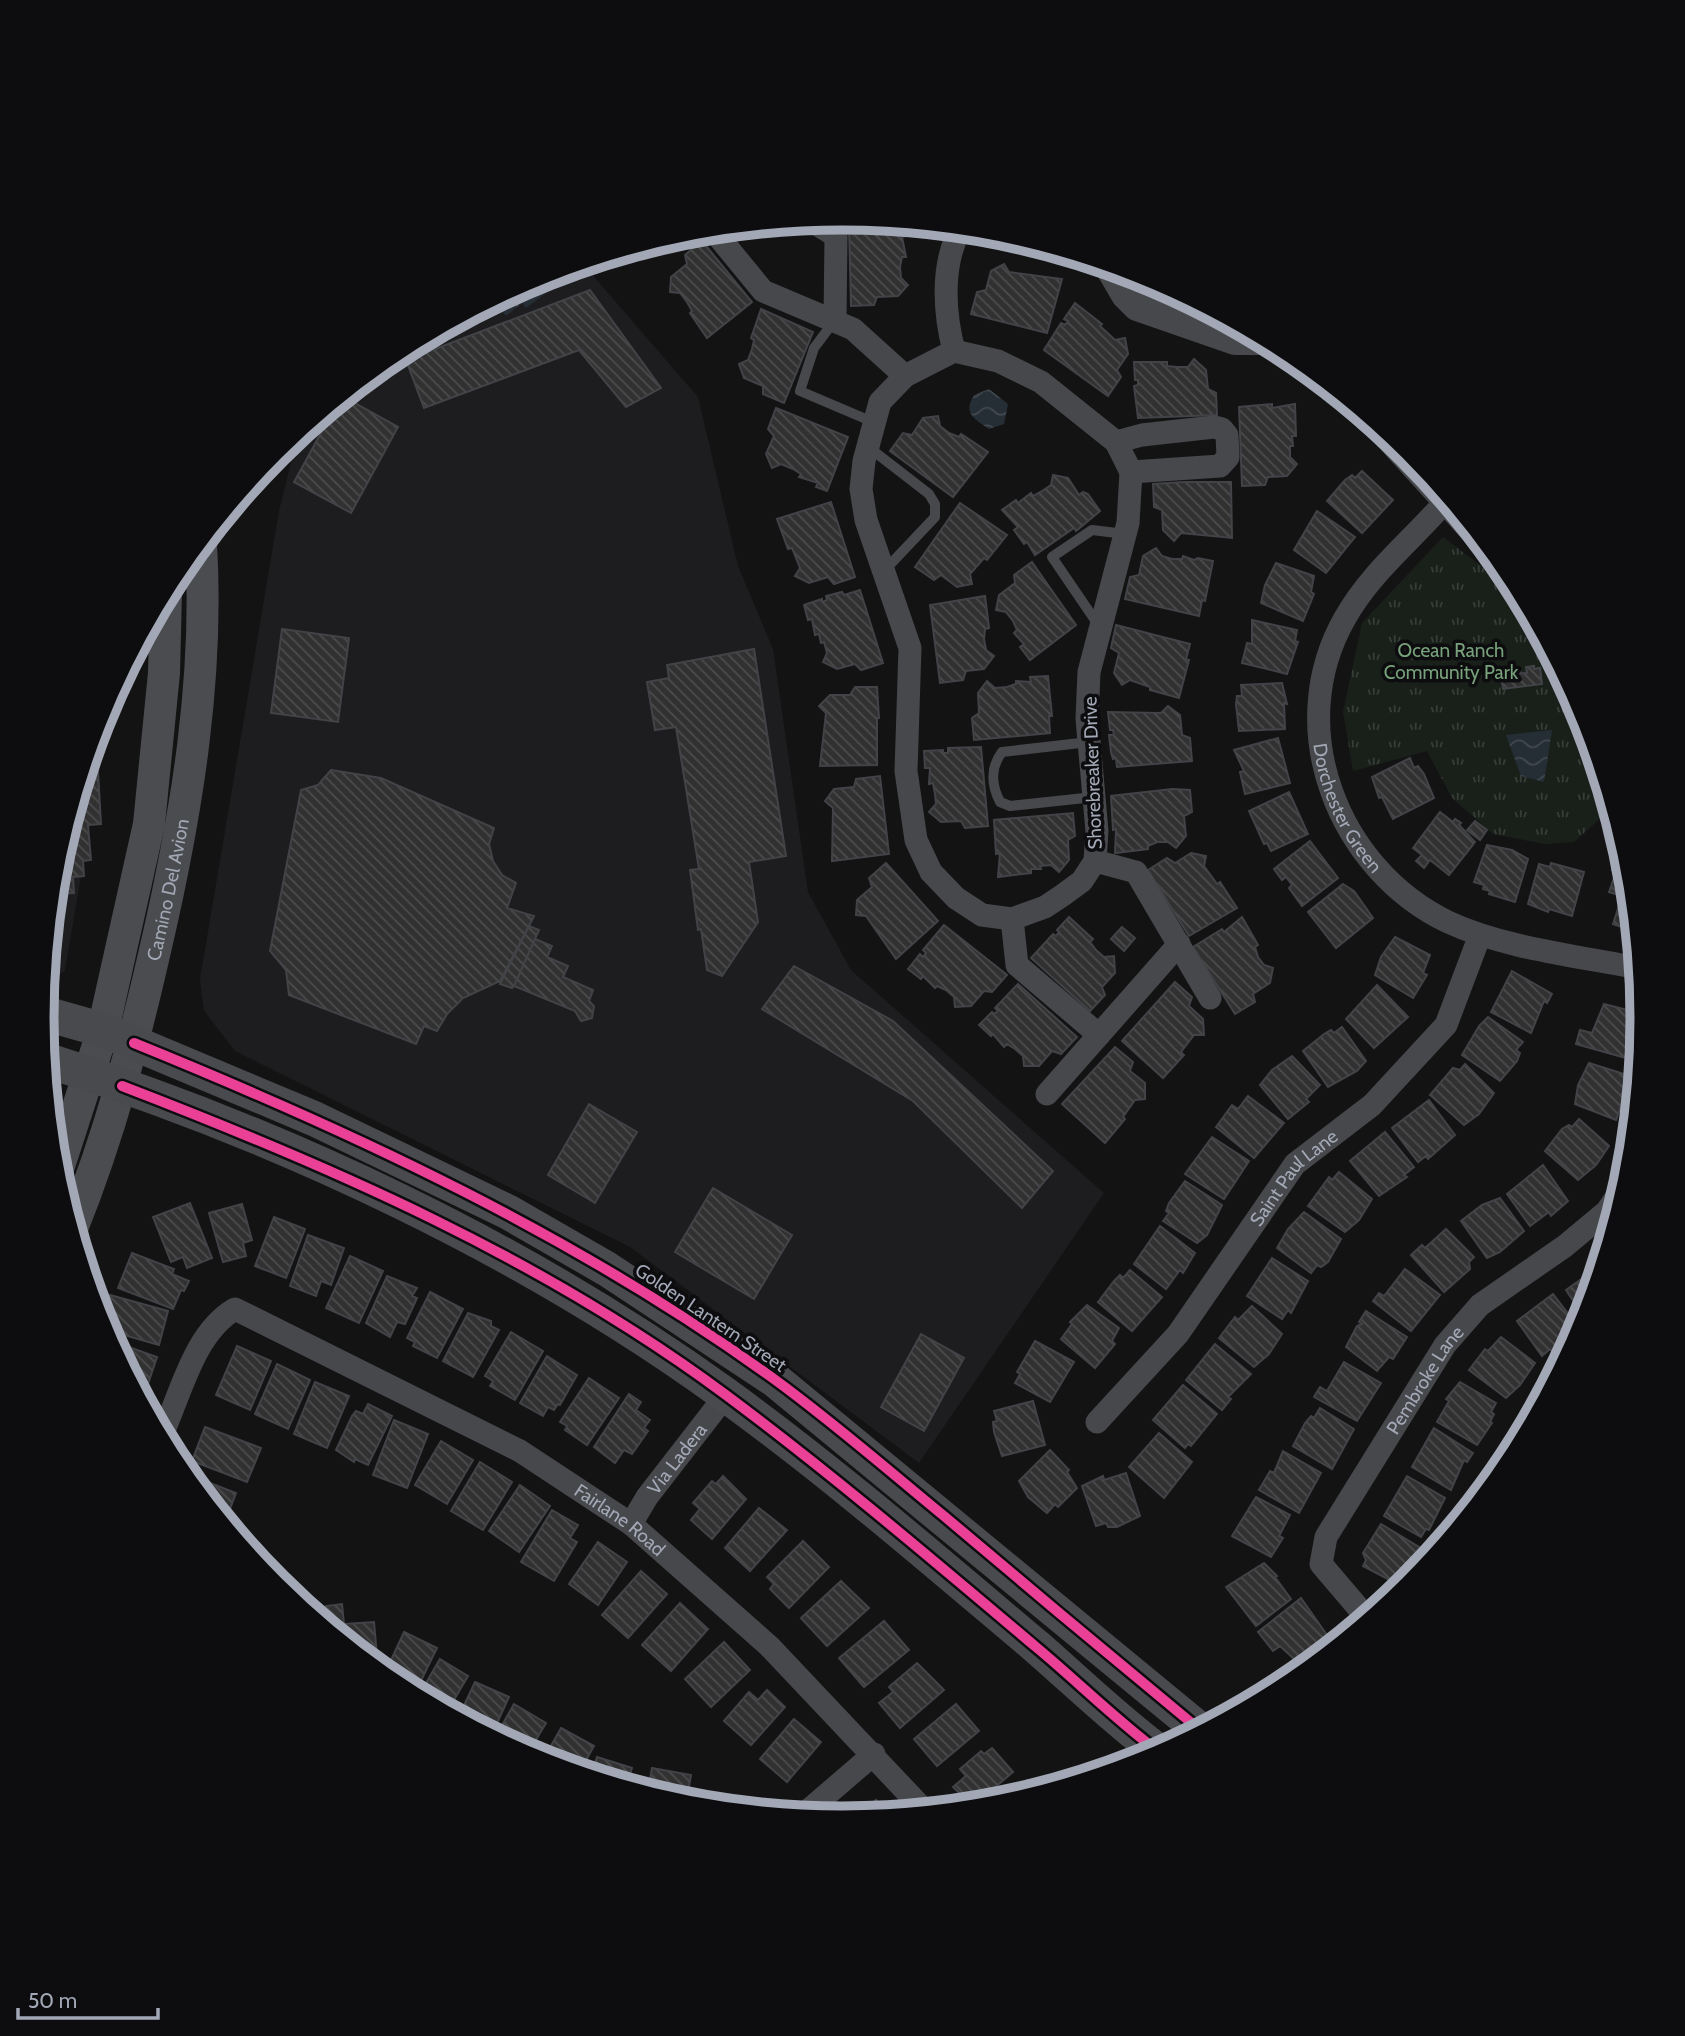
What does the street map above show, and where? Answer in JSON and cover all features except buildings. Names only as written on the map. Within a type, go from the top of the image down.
[{"type":"main road","name":"Camino Del Avion","points":[[78,1211],[134,1044],[171,883],[194,746],[204,584],[202,559]]},
{"type":"main road","name":"Camino Del Avion","points":[[65,1148],[103,1030],[149,824],[164,673],[165,615]]},
{"type":"main road","name":"Golden Lantern Street","points":[[54,1016],[103,1030],[315,1119],[508,1212],[607,1269],[775,1380],[884,1466],[1193,1724]]},
{"type":"main road","points":[[56,1063],[279,1147],[484,1246],[616,1319],[726,1395],[964,1588],[1149,1744]]},
{"type":"street","points":[[827,230],[836,236],[835,320]]},
{"type":"street","points":[[954,351],[946,318],[947,273],[956,238]]},
{"type":"street","points":[[721,239],[763,291],[835,320],[868,340],[905,376]]},
{"type":"street","points":[[1116,280],[1130,302],[1150,293]]},
{"type":"street","points":[[1174,304],[1235,341],[1246,341]]},
{"type":"street","points":[[1099,1035],[1017,965],[1012,919],[982,915],[956,898],[931,872],[916,840],[906,771],[909,648],[866,520],[862,489],[867,446],[880,402],[905,376],[954,351],[998,360],[1041,382],[1116,442],[1131,472],[1220,466],[1228,457],[1227,435],[1222,429],[1214,427],[1142,435],[1116,442]]},
{"type":"street","name":"Shorebreaker Drive","points":[[1012,919],[1045,906],[1063,895],[1082,881],[1095,861],[1094,797],[1089,742],[1090,673],[1125,534],[1131,472]]},
{"type":"street","name":"Dorchester Green","points":[[1441,506],[1369,582],[1346,616],[1325,668],[1318,716],[1319,738],[1324,773],[1338,809],[1355,842],[1377,870],[1414,902],[1447,921],[1480,935],[1629,966]]},
{"type":"street","points":[[1095,861],[1136,872],[1210,998]]},
{"type":"street","name":"Saint Paul Lane","points":[[1097,1422],[1178,1334],[1294,1164],[1372,1105],[1446,1025],[1480,935]]},
{"type":"street","points":[[1047,1094],[1179,944]]},
{"type":"street","name":"Pembroke Lane","points":[[1361,1611],[1321,1564],[1326,1537],[1445,1345],[1480,1305],[1565,1246],[1607,1211]]},
{"type":"street","name":"Fairlane Road","points":[[167,1424],[206,1336],[218,1319],[235,1309],[252,1315],[326,1356],[520,1451],[631,1524],[769,1646],[917,1803]]},
{"type":"street","name":"Via Ladera","points":[[631,1524],[647,1497],[726,1395]]},
{"type":"street","points":[[814,1805],[874,1754]]},
{"type":"lane","points":[[835,320],[814,348],[800,391],[873,422]]},
{"type":"lane","points":[[867,446],[929,494],[934,504],[935,517],[883,572]]},
{"type":"lane","points":[[1100,627],[1052,557],[1092,530],[1125,534]]},
{"type":"lane","points":[[1089,742],[1002,752],[993,770],[995,792],[1000,802],[1010,806],[1094,797]]},
{"type":"shaded area","points":[[590,272],[698,397],[738,566],[773,649],[808,892],[851,970],[1104,1193],[919,1463],[630,1247],[235,1051],[204,1011],[200,979],[279,511],[293,453],[363,393],[448,335],[541,290]]},
{"type":"shaded area","points":[[101,752],[100,763],[65,971],[56,977],[69,864]]},
{"type":"green space","name":"Ocean Ranch Community Park","points":[[1443,537],[1496,577],[1525,624],[1571,716],[1604,815],[1574,842],[1545,844],[1493,834],[1452,798],[1427,751],[1353,771],[1343,712],[1362,623]]},
{"type":"water","points":[[558,284],[526,308],[522,303],[506,316],[500,308]]},
{"type":"water","points":[[989,389],[1008,404],[1004,424],[989,429],[971,415],[969,406],[974,395]]},
{"type":"water","points":[[1552,730],[1544,782],[1521,776],[1506,735]]},
{"type":"cycle path","points":[[134,1043],[383,1152],[544,1234],[623,1279],[774,1379],[839,1429],[1193,1724]]},
{"type":"cycle path","points":[[122,1086],[280,1149],[435,1220],[584,1301],[656,1346],[726,1395],[844,1487],[1149,1744]]}]
